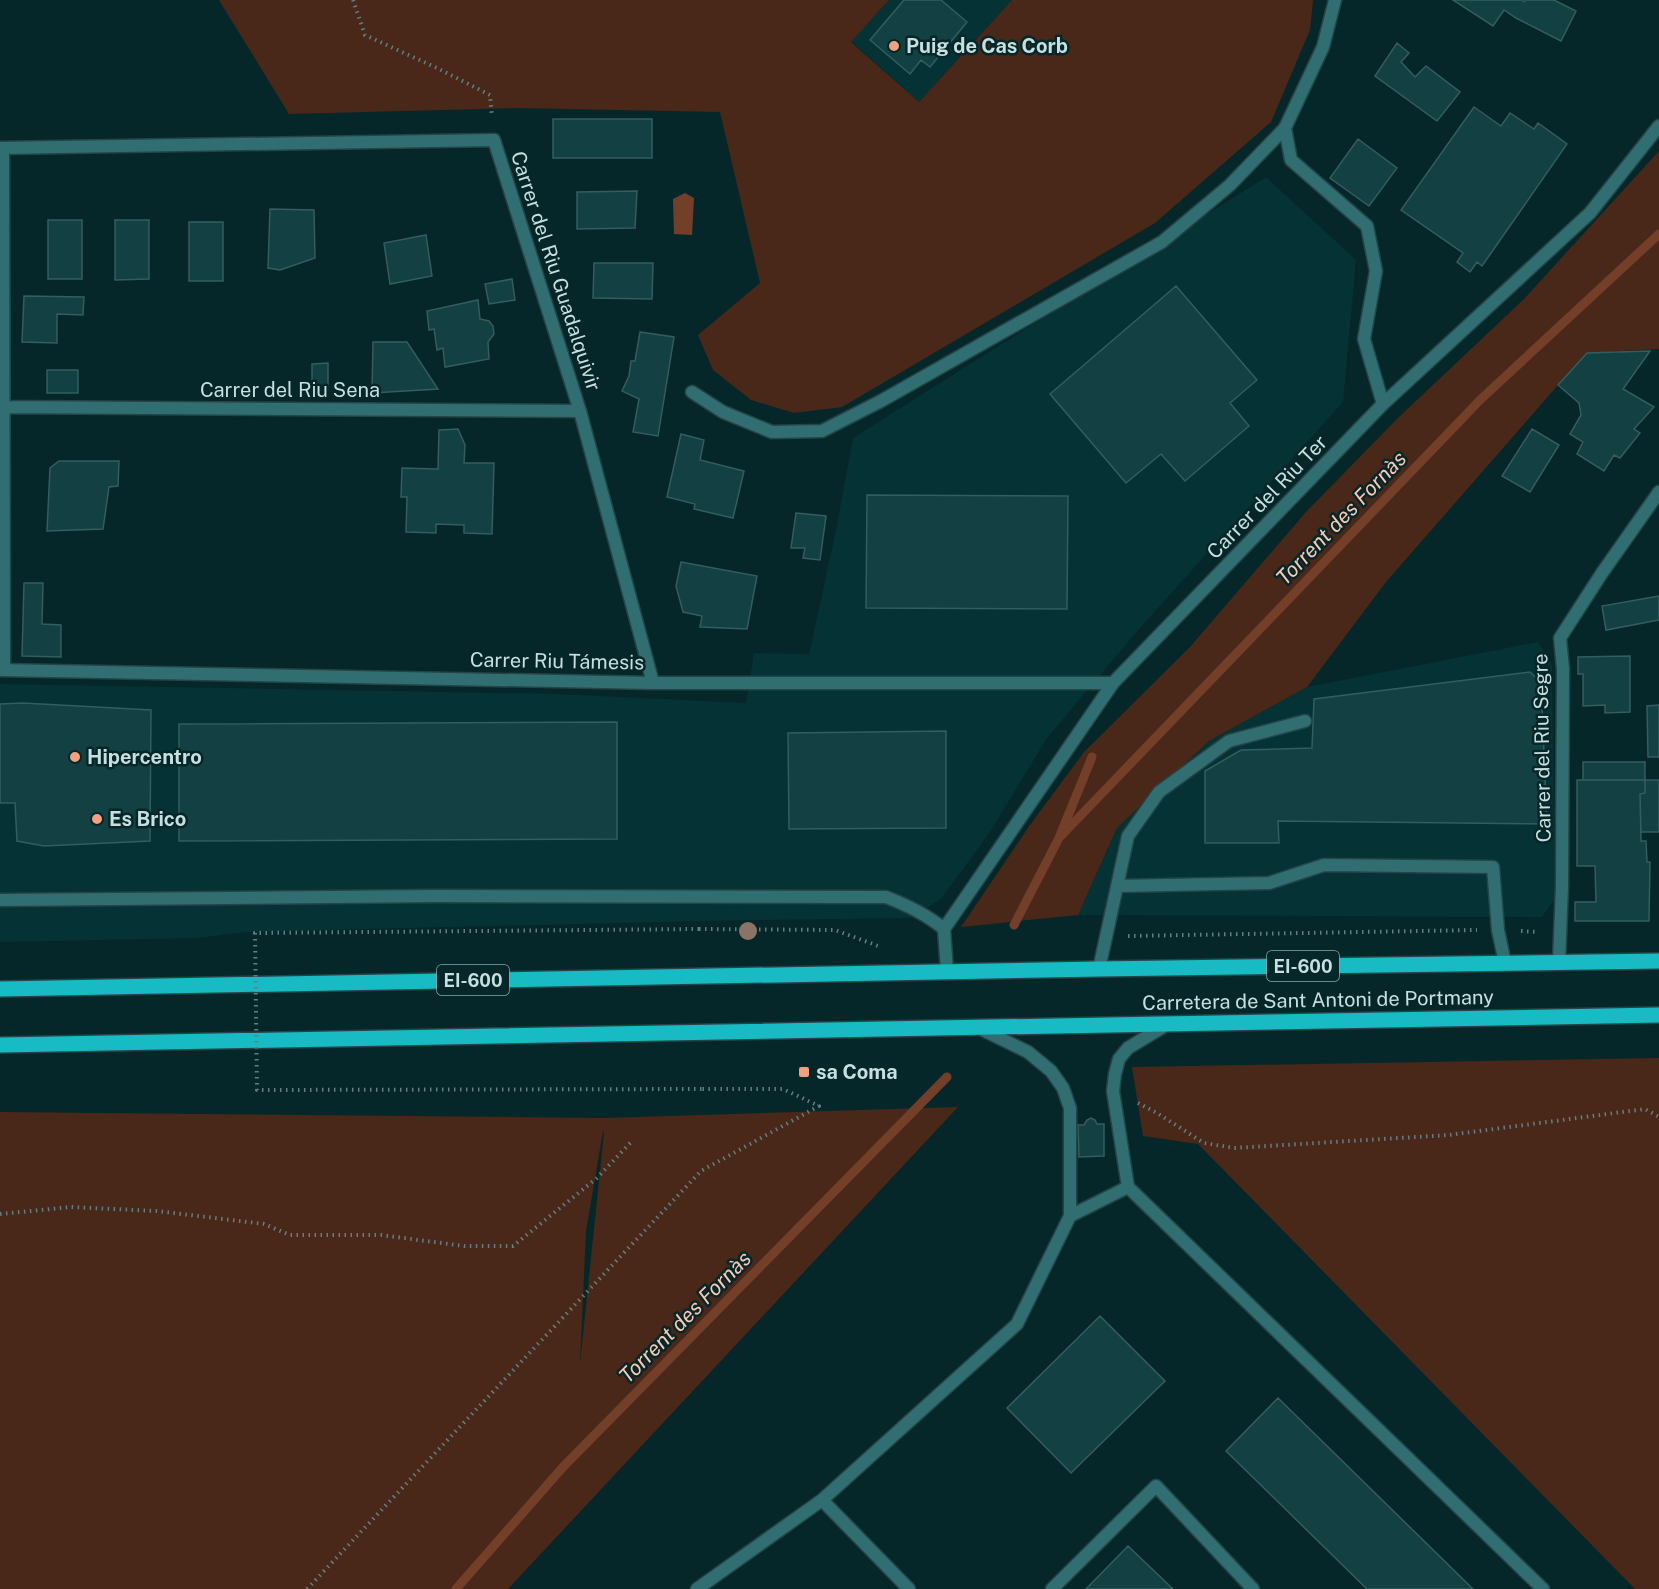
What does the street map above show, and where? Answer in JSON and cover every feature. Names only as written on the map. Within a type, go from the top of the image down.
[{"type":"main road","name":"Carretera de Sant Antoni de Portmany","points":[[947,971],[1659,961]]},
{"type":"main road","name":"EI-600","points":[[0,989],[947,971]]},
{"type":"main road","name":"Carretera de Sant Antoni de Portmany","points":[[0,1045],[1659,1015]]},
{"type":"street","points":[[693,392],[723,412],[772,432],[822,431],[881,402],[1162,242],[1230,185],[1285,128],[1323,47],[1335,0]]},
{"type":"street","name":"Carrer del Riu Ter","points":[[944,929],[1113,683],[1383,404],[1590,213],[1659,126]]},
{"type":"street","points":[[1285,128],[1291,160],[1367,226],[1376,271],[1364,339],[1383,404]]},
{"type":"street","name":"Carrer del Riu Guadalquivir","points":[[2,148],[494,140],[580,411],[653,683]]},
{"type":"street","points":[[2,148],[2,670]]},
{"type":"street","name":"Carrer del Riu Sena","points":[[2,407],[580,411]]},
{"type":"street","name":"Carrer del Riu Segre","points":[[1559,962],[1562,886],[1563,680],[1560,638],[1659,492]]},
{"type":"street","name":"Carrer Riu Támesis","points":[[2,670],[653,683],[1113,683]]},
{"type":"street","points":[[1099,969],[1128,836],[1159,792],[1229,741],[1305,721]]},
{"type":"street","points":[[1117,886],[1269,883],[1324,865],[1493,867],[1498,930],[1505,963]]},
{"type":"street","points":[[0,900],[434,896],[886,897],[915,909],[944,929],[947,971]]},
{"type":"street","points":[[1166,1025],[1128,1048],[1119,1059],[1115,1074],[1113,1091],[1128,1187],[1543,1589]]},
{"type":"street","points":[[698,1589],[822,1500],[1017,1324],[1070,1216],[1070,1108],[1063,1088],[1051,1071],[1028,1052],[978,1028]]},
{"type":"street","points":[[1070,1216],[1128,1187]]},
{"type":"street","points":[[1052,1589],[1156,1486],[1253,1589]]},
{"type":"street","points":[[822,1500],[909,1589]]},
{"type":"path","points":[[353,0],[365,35],[490,95],[494,140]]},
{"type":"path","points":[[307,1589],[701,1171],[819,1106],[783,1089],[257,1090],[255,933],[835,930],[891,951]]},
{"type":"path","points":[[1106,936],[1440,930],[1560,932]]},
{"type":"path","points":[[1113,1091],[1157,1113],[1204,1143],[1234,1148],[1449,1135],[1645,1109],[1659,1117]]},
{"type":"path","points":[[0,1214],[71,1207],[157,1211],[264,1224],[290,1235],[381,1235],[464,1246],[513,1245],[597,1178],[632,1142]]},
{"type":"shaded area","points":[[219,0],[889,0],[851,42],[919,102],[1012,0],[1313,0],[1310,30],[1271,122],[1155,223],[842,407],[794,413],[751,400],[713,370],[698,335],[760,283],[720,112],[515,108],[289,114]]},
{"type":"shaded area","points":[[889,0],[1012,0],[919,102],[851,41]]},
{"type":"shaded area","points":[[1659,151],[1659,349],[1586,353],[1386,582],[1307,687],[1209,741],[1117,828],[1078,915],[961,927],[1030,825],[1084,752],[1190,647],[1306,512],[1398,418],[1524,299]]},
{"type":"shaded area","points":[[1266,177],[1356,260],[1343,402],[1139,629],[1047,738],[990,832],[941,899],[910,918],[246,932],[197,938],[0,942],[0,684],[557,694],[746,703],[754,653],[809,654],[853,438]]},
{"type":"shaded area","points":[[685,193],[694,198],[692,235],[674,234],[673,199]]},
{"type":"shaded area","points":[[1538,642],[1552,665],[1555,899],[1542,917],[1078,915],[1117,828],[1209,741],[1307,687]]},
{"type":"shaded area","points":[[1659,1058],[1659,1589],[1635,1589],[1198,1144],[1143,1136],[1132,1067]]},
{"type":"shaded area","points":[[958,1107],[508,1589],[0,1589],[0,1112],[605,1118]],"holes":[[[604,1132],[580,1364],[586,1231]]]},
{"type":"building","points":[[904,0],[941,0],[967,22],[930,67],[921,60],[910,74],[870,40]]},
{"type":"building","points":[[1453,0],[1521,0],[1524,2],[1525,0],[1554,0],[1576,11],[1561,41],[1504,10],[1493,26]]},
{"type":"building","points":[[1397,43],[1409,53],[1401,62],[1415,77],[1426,66],[1460,92],[1437,121],[1375,76]]},
{"type":"building","points":[[1474,107],[1501,126],[1510,113],[1534,129],[1538,123],[1567,144],[1482,266],[1477,262],[1470,272],[1457,262],[1463,253],[1401,210]]},
{"type":"building","points":[[553,119],[652,119],[652,158],[553,158]]},
{"type":"building","points":[[1358,139],[1397,168],[1369,206],[1330,178]]},
{"type":"building","points":[[637,191],[635,228],[577,229],[577,192]]},
{"type":"building","points":[[270,209],[314,210],[315,258],[280,270],[268,268]]},
{"type":"building","points":[[48,220],[82,220],[82,279],[48,279]]},
{"type":"building","points":[[115,220],[149,220],[149,279],[115,280]]},
{"type":"building","points":[[189,222],[223,222],[223,281],[189,281]]},
{"type":"building","points":[[426,235],[432,276],[390,284],[384,243]]},
{"type":"building","points":[[594,263],[653,263],[652,299],[593,298]]},
{"type":"building","points":[[512,279],[515,300],[489,304],[485,284]]},
{"type":"building","points":[[1176,286],[1257,380],[1230,403],[1249,426],[1185,481],[1161,454],[1126,483],[1050,394]]},
{"type":"building","points":[[24,296],[84,297],[83,315],[57,314],[57,343],[22,342]]},
{"type":"building","points":[[478,300],[480,319],[489,321],[493,326],[494,334],[488,342],[489,359],[445,367],[443,348],[437,350],[434,329],[429,330],[427,311]]},
{"type":"building","points":[[640,332],[674,337],[658,436],[633,432],[639,399],[622,391],[629,376],[631,361],[635,361]]},
{"type":"building","points":[[373,342],[407,342],[438,389],[372,393]]},
{"type":"building","points":[[1650,351],[1623,389],[1654,407],[1634,429],[1640,433],[1620,458],[1614,455],[1604,471],[1577,454],[1583,442],[1570,434],[1581,415],[1579,403],[1558,385],[1587,353]]},
{"type":"building","points":[[328,363],[328,390],[312,391],[312,364]]},
{"type":"building","points":[[47,370],[78,370],[78,393],[47,393]]},
{"type":"building","points":[[458,429],[465,445],[464,463],[494,463],[492,534],[464,533],[464,525],[436,524],[436,533],[406,532],[407,497],[401,497],[402,468],[438,469],[439,430]]},
{"type":"building","points":[[1532,429],[1559,445],[1530,492],[1502,476]]},
{"type":"building","points":[[681,434],[704,440],[700,460],[744,471],[733,518],[694,509],[695,504],[667,497]]},
{"type":"building","points":[[59,461],[119,461],[118,486],[109,487],[103,529],[47,531],[50,468]]},
{"type":"building","points":[[867,495],[1068,496],[1067,609],[866,608]]},
{"type":"building","points":[[796,513],[826,516],[820,560],[803,558],[805,548],[791,548]]},
{"type":"building","points":[[681,562],[757,576],[747,629],[700,627],[702,616],[683,612],[676,586]]},
{"type":"building","points":[[24,583],[43,583],[42,624],[61,625],[61,657],[22,656]]},
{"type":"building","points":[[1659,596],[1659,620],[1606,630],[1602,606]]},
{"type":"building","points":[[1630,656],[1630,712],[1605,713],[1605,705],[1583,706],[1583,674],[1578,674],[1578,657]]},
{"type":"building","points":[[1530,672],[1541,682],[1547,824],[1278,821],[1279,843],[1205,843],[1205,771],[1241,750],[1312,748],[1314,699]]},
{"type":"building","name":"Hipercentro","points":[[23,703],[151,710],[150,841],[44,846],[17,841],[15,803],[0,803],[0,704]]},
{"type":"building","points":[[1659,705],[1659,757],[1648,757],[1647,706]]},
{"type":"building","points":[[617,722],[617,839],[179,841],[179,724]]},
{"type":"building","points":[[946,731],[946,828],[789,829],[788,733]]},
{"type":"building","points":[[1583,762],[1645,762],[1645,780],[1583,780]]},
{"type":"building","points":[[1577,780],[1645,780],[1645,793],[1640,794],[1641,841],[1646,841],[1647,862],[1650,862],[1649,921],[1575,921],[1575,902],[1596,902],[1595,866],[1577,866]]},
{"type":"building","points":[[1645,780],[1659,780],[1659,832],[1641,832],[1640,794],[1645,793]]},
{"type":"building","points":[[1091,1118],[1097,1124],[1104,1124],[1104,1156],[1079,1157],[1078,1125],[1084,1125]]},
{"type":"building","points":[[1100,1316],[1165,1381],[1071,1473],[1007,1408]]},
{"type":"building","points":[[1278,1398],[1473,1589],[1367,1589],[1226,1451]]},
{"type":"building","points":[[1128,1546],[1173,1589],[1086,1589]]},
{"type":"waterway","name":"Torrent des Fornàs","points":[[1059,838],[1481,399],[1659,234]]},
{"type":"waterway","name":"Torrent des Fornàs","points":[[1014,925],[1059,838],[1092,757]]},
{"type":"waterway","name":"Torrent des Fornàs","points":[[456,1589],[563,1467],[947,1077]]},
{"type":"place","name":"Puig de Cas Corb","points":[[894,46]]},
{"type":"place","name":"Hipercentro","points":[[75,757]]},
{"type":"place","name":"Es Brico","points":[[97,819]]},
{"type":"place","name":"sa Coma","points":[[804,1072]]}]
